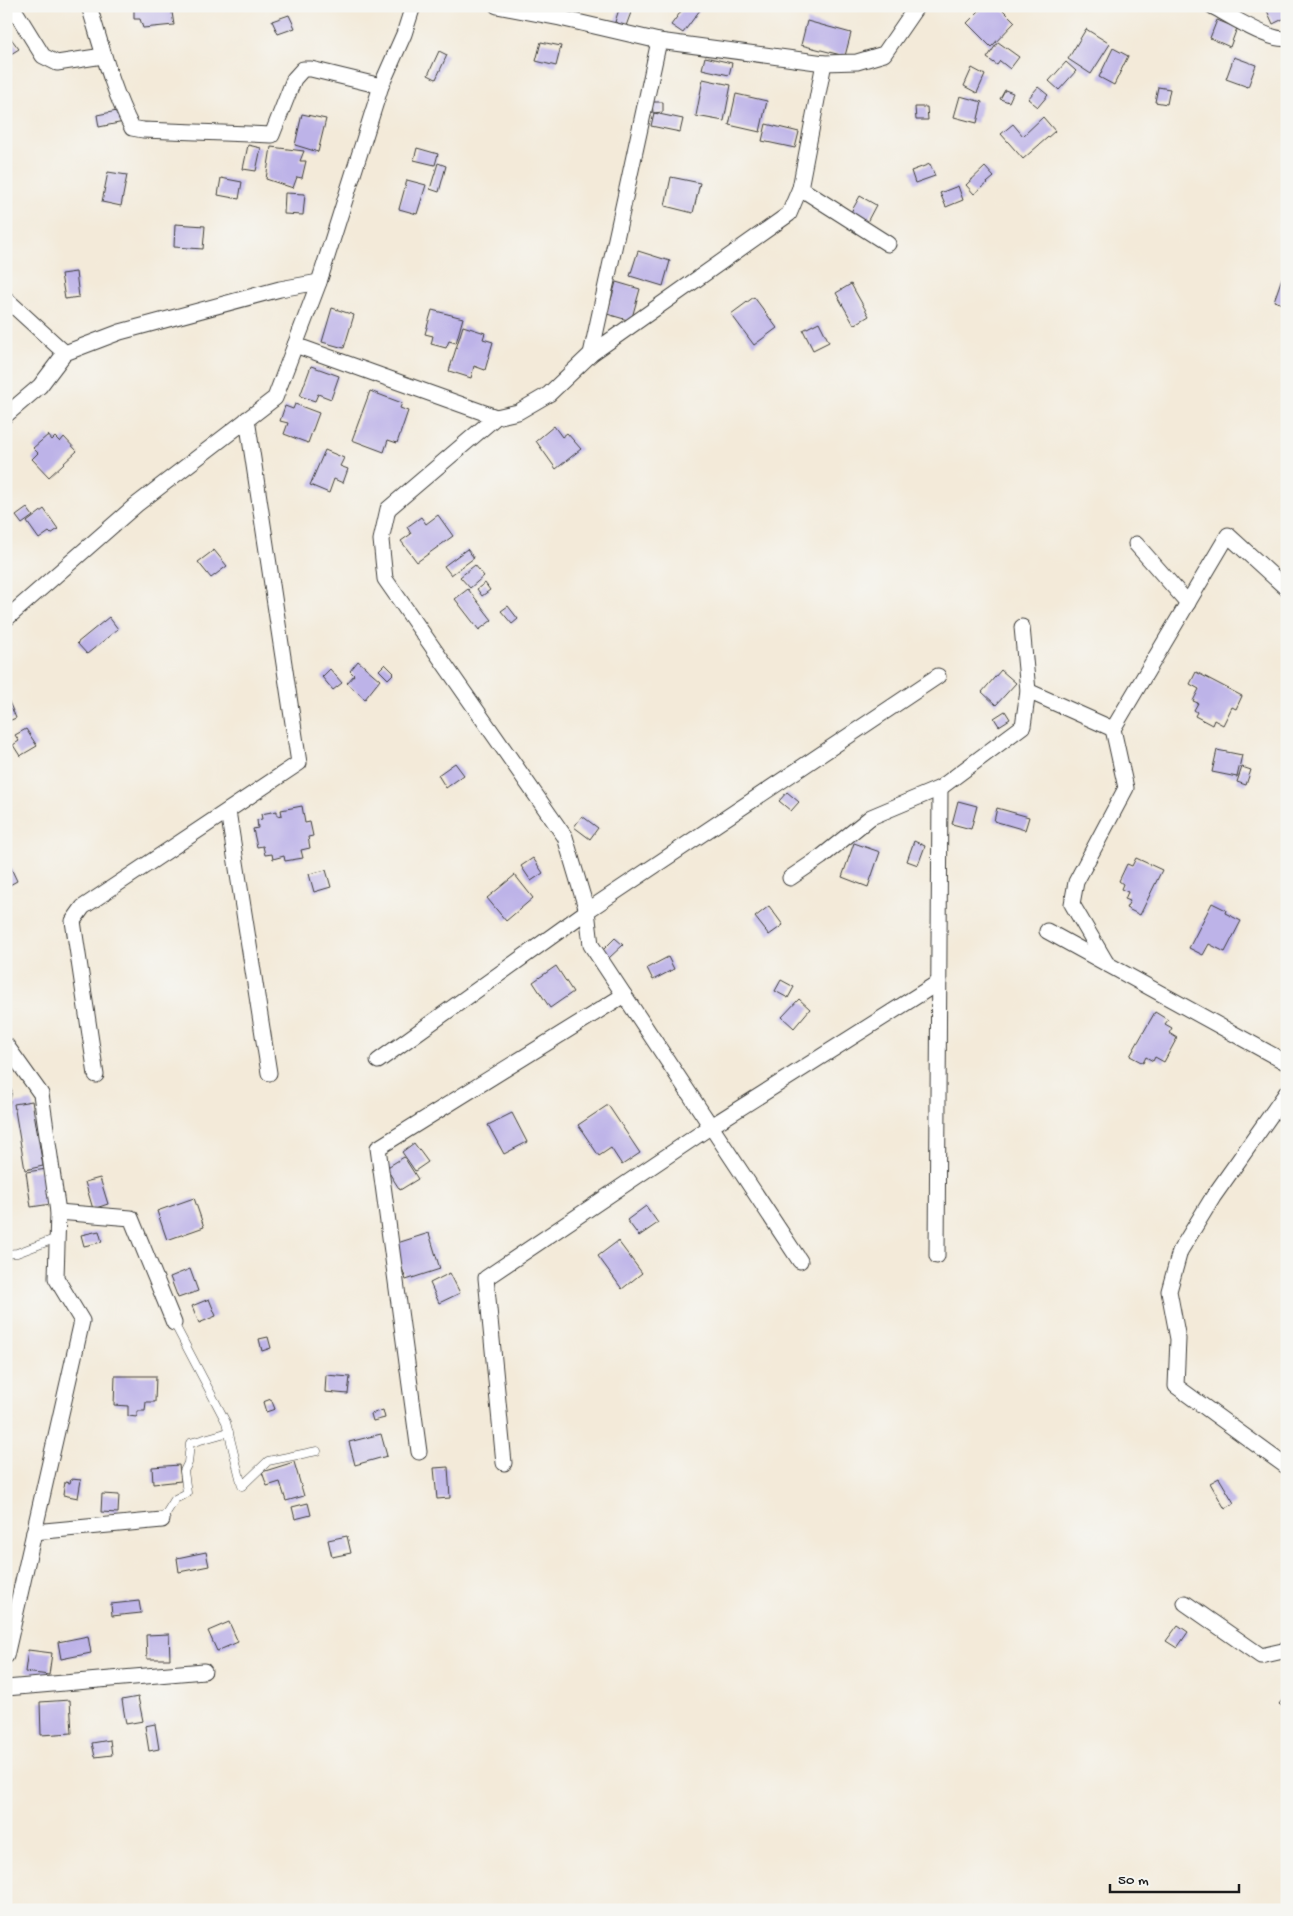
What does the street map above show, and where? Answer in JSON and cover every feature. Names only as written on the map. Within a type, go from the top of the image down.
[{"type":"street","points":[[12,6],[43,56],[57,63],[103,56]]},
{"type":"street","points":[[90,6],[103,56],[120,104],[132,128],[272,135],[294,79],[303,69],[311,69],[381,86]]},
{"type":"street","points":[[6,619],[136,505],[275,398],[319,282],[381,86],[404,34],[413,6]]},
{"type":"street","points":[[497,6],[563,12],[659,41],[824,64],[857,62],[884,54],[917,6]]},
{"type":"street","points":[[1212,6],[1267,35],[1282,40],[1287,38]]},
{"type":"street","points":[[591,354],[659,41]]},
{"type":"street","points":[[800,1262],[591,945],[587,911],[565,837],[385,579],[381,540],[388,509],[496,417],[518,412],[549,394],[591,354],[789,214],[800,188],[824,64]]},
{"type":"street","points":[[800,188],[888,244]]},
{"type":"street","points":[[6,415],[40,386],[65,353],[120,332],[280,289],[319,282]]},
{"type":"street","points":[[6,300],[65,353]]},
{"type":"street","points":[[295,344],[496,417]]},
{"type":"street","points":[[96,1075],[73,921],[83,907],[299,763],[248,419]]},
{"type":"street","points":[[1107,964],[1072,904],[1076,882],[1126,788],[1113,729],[1228,535],[1287,589]]},
{"type":"street","points":[[1136,544],[1188,603]]},
{"type":"street","points":[[790,878],[821,857],[871,817],[940,788],[1023,726],[1028,690],[1022,627]]},
{"type":"street","points":[[378,1061],[587,911],[938,676]]},
{"type":"street","points":[[1028,690],[1113,729]]},
{"type":"street","points":[[937,1256],[940,788]]},
{"type":"street","points":[[228,811],[269,1073]]},
{"type":"street","points":[[1047,931],[1287,1063]]},
{"type":"street","points":[[504,1463],[486,1278],[710,1127],[939,982]]},
{"type":"street","points":[[419,1452],[378,1148],[624,995]]},
{"type":"street","points":[[6,1044],[41,1094],[58,1212],[56,1278],[82,1321],[6,1656]]},
{"type":"street","points":[[1287,1092],[1213,1197],[1180,1250],[1169,1291],[1178,1339],[1176,1386],[1287,1467]]},
{"type":"street","points":[[58,1212],[131,1218],[174,1323]]},
{"type":"street","points":[[34,1532],[162,1520]]},
{"type":"street","points":[[1185,1603],[1261,1656],[1287,1650]]},
{"type":"street","points":[[6,1688],[204,1671]]},
{"type":"lane","points":[[6,1254],[18,1253],[57,1238]]},
{"type":"lane","points":[[174,1323],[226,1422],[242,1486],[268,1461],[317,1450]]},
{"type":"lane","points":[[162,1520],[175,1498],[188,1493],[184,1471],[188,1463],[190,1443],[228,1432]]},
{"type":"building","points":[[134,6],[171,6],[174,25],[143,28],[140,19],[134,19]]},
{"type":"building","points":[[620,6],[633,7],[626,26],[615,22]]},
{"type":"building","points":[[685,6],[696,6],[700,10],[683,33],[671,25]]},
{"type":"building","points":[[984,6],[999,6],[1015,22],[991,47],[967,23]]},
{"type":"building","points":[[1265,6],[1287,6],[1287,17],[1273,24]]},
{"type":"building","points":[[289,15],[295,28],[278,34],[272,21]]},
{"type":"building","points":[[1217,20],[1237,28],[1230,47],[1210,38]]},
{"type":"building","points":[[807,21],[851,33],[845,56],[801,45]]},
{"type":"building","points":[[1086,29],[1110,44],[1091,74],[1068,59]]},
{"type":"building","points":[[6,32],[19,49],[6,57]]},
{"type":"building","points":[[541,42],[561,46],[556,66],[536,61]]},
{"type":"building","points":[[998,42],[1019,57],[1010,69],[1000,61],[997,65],[987,58]]},
{"type":"building","points":[[1113,48],[1128,56],[1114,85],[1099,77]]},
{"type":"building","points":[[439,51],[447,55],[436,79],[428,75]]},
{"type":"building","points":[[705,57],[732,63],[729,75],[702,69]]},
{"type":"building","points":[[1234,57],[1256,65],[1248,87],[1226,79]]},
{"type":"building","points":[[1066,62],[1076,71],[1059,90],[1049,81]]},
{"type":"building","points":[[972,68],[985,75],[977,93],[964,86]]},
{"type":"building","points":[[703,79],[731,85],[724,121],[696,116]]},
{"type":"building","points":[[1038,87],[1048,95],[1038,107],[1028,99]]},
{"type":"building","points":[[1158,87],[1170,89],[1167,104],[1155,102]]},
{"type":"building","points":[[1005,90],[1013,93],[1009,102],[1000,99]]},
{"type":"building","points":[[736,94],[767,101],[760,132],[729,125]]},
{"type":"building","points":[[960,96],[982,102],[977,123],[954,117]]},
{"type":"building","points":[[652,102],[663,102],[663,112],[653,113]]},
{"type":"building","points":[[915,107],[927,107],[928,120],[916,120]]},
{"type":"building","points":[[122,110],[124,122],[99,127],[97,115]]},
{"type":"building","points":[[654,113],[683,119],[680,132],[651,126]]},
{"type":"building","points":[[302,114],[326,119],[318,152],[295,145]]},
{"type":"building","points":[[1043,117],[1055,131],[1023,159],[1001,134],[1013,124],[1023,136]]},
{"type":"building","points":[[766,124],[799,132],[795,148],[762,141]]},
{"type":"building","points":[[248,145],[261,148],[256,171],[243,169]]},
{"type":"building","points":[[271,147],[304,151],[300,161],[306,161],[302,178],[297,177],[293,188],[266,179]]},
{"type":"building","points":[[417,148],[438,154],[435,165],[414,160]]},
{"type":"building","points":[[438,163],[446,166],[439,192],[430,189]]},
{"type":"building","points":[[930,164],[935,176],[915,183],[911,171]]},
{"type":"building","points":[[985,167],[994,177],[974,194],[966,185]]},
{"type":"building","points":[[108,172],[127,175],[121,206],[102,202]]},
{"type":"building","points":[[671,177],[700,183],[693,213],[665,206]]},
{"type":"building","points":[[221,178],[242,182],[239,199],[218,195]]},
{"type":"building","points":[[407,180],[426,185],[417,214],[399,209]]},
{"type":"building","points":[[958,186],[963,200],[946,207],[940,193]]},
{"type":"building","points":[[285,193],[305,194],[303,215],[284,214]]},
{"type":"building","points":[[860,196],[876,205],[867,222],[850,214]]},
{"type":"building","points":[[175,224],[205,226],[203,249],[174,247]]},
{"type":"building","points":[[638,251],[670,261],[663,286],[630,276]]},
{"type":"building","points":[[76,272],[79,297],[65,299],[61,274]]},
{"type":"building","points":[[1282,278],[1287,279],[1286,305],[1274,301]]},
{"type":"building","points":[[616,282],[640,289],[631,321],[607,314]]},
{"type":"building","points":[[851,284],[869,316],[854,325],[836,293]]},
{"type":"building","points":[[754,297],[777,328],[754,345],[731,314]]},
{"type":"building","points":[[332,308],[354,315],[344,348],[322,342]]},
{"type":"building","points":[[432,310],[463,318],[456,343],[449,341],[446,348],[431,344],[433,336],[425,334]]},
{"type":"building","points":[[819,322],[829,342],[813,350],[803,330]]},
{"type":"building","points":[[463,326],[485,333],[483,339],[493,342],[485,370],[474,366],[471,378],[449,371]]},
{"type":"building","points":[[311,366],[339,376],[331,399],[318,394],[315,401],[300,396]]},
{"type":"building","points":[[370,391],[402,403],[400,408],[408,411],[397,443],[388,440],[384,452],[352,440]]},
{"type":"building","points":[[295,404],[319,413],[308,443],[284,434],[288,423],[280,421],[285,406],[293,409]]},
{"type":"building","points":[[554,426],[562,437],[567,433],[581,449],[556,469],[536,441]]},
{"type":"building","points":[[48,435],[52,440],[55,437],[60,442],[64,437],[77,451],[49,477],[32,459],[38,453],[33,448]]},
{"type":"building","points":[[325,450],[344,458],[340,466],[348,469],[343,483],[334,479],[329,493],[310,485]]},
{"type":"building","points":[[27,508],[33,516],[22,524],[16,516]]},
{"type":"building","points":[[44,509],[58,529],[51,534],[49,532],[39,539],[27,522]]},
{"type":"building","points":[[438,515],[453,536],[417,562],[401,541],[411,534],[407,527],[421,517],[426,524]]},
{"type":"building","points":[[467,549],[474,558],[451,575],[444,566]]},
{"type":"building","points":[[214,550],[227,566],[211,578],[198,562]]},
{"type":"building","points":[[475,565],[484,576],[470,588],[460,577]]},
{"type":"building","points":[[485,583],[490,590],[482,596],[477,589]]},
{"type":"building","points":[[468,589],[492,620],[479,630],[455,599]]},
{"type":"building","points":[[508,606],[518,619],[512,624],[501,611]]},
{"type":"building","points":[[109,617],[118,629],[87,654],[77,643]]},
{"type":"building","points":[[358,661],[380,680],[365,699],[347,683],[354,675],[350,671]]},
{"type":"building","points":[[385,664],[394,673],[388,679],[379,670]]},
{"type":"building","points":[[330,669],[342,683],[333,690],[322,677]]},
{"type":"building","points":[[1001,670],[1016,683],[996,705],[982,692]]},
{"type":"building","points":[[1196,672],[1242,696],[1236,709],[1232,707],[1223,725],[1214,720],[1212,725],[1195,716],[1197,712],[1194,710],[1198,703],[1193,701],[1199,689],[1190,684]]},
{"type":"building","points":[[6,695],[16,718],[6,722]]},
{"type":"building","points":[[1005,711],[1010,719],[999,726],[994,718]]},
{"type":"building","points":[[26,729],[37,746],[20,756],[13,745],[19,741],[15,735]]},
{"type":"building","points":[[1217,750],[1242,755],[1237,777],[1212,772]]},
{"type":"building","points":[[455,763],[464,775],[446,788],[438,775]]},
{"type":"building","points":[[1242,767],[1251,770],[1246,785],[1237,782]]},
{"type":"building","points":[[787,792],[799,802],[791,811],[779,801]]},
{"type":"building","points":[[958,801],[977,806],[971,829],[952,824]]},
{"type":"building","points":[[302,806],[305,823],[310,822],[313,836],[308,837],[310,848],[301,850],[303,858],[285,861],[284,856],[273,859],[272,854],[265,855],[263,846],[257,847],[253,829],[258,828],[257,820],[262,819],[261,814],[277,811],[277,816],[282,815],[281,810]]},
{"type":"building","points":[[997,808],[1029,817],[1025,830],[994,821]]},
{"type":"building","points":[[582,816],[598,828],[590,839],[574,827]]},
{"type":"building","points":[[914,841],[925,846],[918,865],[907,861]]},
{"type":"building","points":[[854,843],[880,852],[868,887],[842,877]]},
{"type":"building","points":[[533,858],[543,873],[531,881],[521,866]]},
{"type":"building","points":[[1136,858],[1162,870],[1140,915],[1126,908],[1130,901],[1125,899],[1128,892],[1121,889],[1123,884],[1119,881],[1127,864],[1132,866]]},
{"type":"building","points":[[10,866],[17,881],[6,887],[6,868]]},
{"type":"building","points":[[326,870],[331,887],[314,892],[309,874]]},
{"type":"building","points":[[515,875],[533,898],[506,921],[487,898]]},
{"type":"building","points":[[1212,903],[1226,910],[1225,913],[1241,921],[1225,952],[1209,944],[1203,955],[1189,948]]},
{"type":"building","points":[[769,906],[783,925],[769,935],[755,917]]},
{"type":"building","points":[[615,938],[623,945],[609,958],[602,951]]},
{"type":"building","points":[[668,957],[674,969],[653,980],[647,968]]},
{"type":"building","points":[[556,966],[573,992],[550,1008],[533,982]]},
{"type":"building","points":[[781,980],[794,987],[788,998],[775,991]]},
{"type":"building","points":[[799,999],[810,1009],[794,1028],[782,1017]]},
{"type":"building","points":[[1155,1012],[1168,1020],[1165,1024],[1172,1028],[1169,1033],[1177,1038],[1164,1062],[1155,1057],[1153,1061],[1146,1057],[1143,1063],[1130,1056]]},
{"type":"building","points":[[6,1088],[12,1090],[8,1112],[6,1111]]},
{"type":"building","points":[[32,1101],[43,1166],[25,1170],[14,1104]]},
{"type":"building","points":[[608,1105],[640,1153],[622,1165],[611,1148],[599,1156],[578,1125]]},
{"type":"building","points":[[512,1113],[527,1142],[504,1154],[488,1125]]},
{"type":"building","points":[[414,1143],[428,1162],[415,1171],[402,1152]]},
{"type":"building","points":[[404,1157],[418,1179],[400,1190],[386,1168]]},
{"type":"building","points":[[47,1169],[51,1204],[31,1207],[26,1172]]},
{"type":"building","points":[[100,1178],[108,1204],[93,1209],[85,1182]]},
{"type":"building","points":[[194,1198],[204,1227],[167,1240],[157,1211]]},
{"type":"building","points":[[646,1206],[658,1223],[639,1236],[627,1220]]},
{"type":"building","points":[[99,1231],[102,1242],[84,1246],[81,1235]]},
{"type":"building","points":[[429,1233],[440,1269],[406,1280],[394,1244]]},
{"type":"building","points":[[618,1241],[642,1273],[622,1289],[598,1256]]},
{"type":"building","points":[[190,1269],[198,1291],[178,1298],[170,1277]]},
{"type":"building","points":[[450,1273],[460,1293],[439,1303],[430,1283]]},
{"type":"building","points":[[209,1299],[216,1316],[199,1323],[192,1306]]},
{"type":"building","points":[[268,1337],[271,1348],[262,1351],[259,1339]]},
{"type":"building","points":[[326,1375],[350,1377],[348,1394],[325,1392]]},
{"type":"building","points":[[115,1376],[156,1376],[155,1402],[146,1402],[145,1411],[137,1411],[137,1417],[128,1416],[128,1406],[114,1405]]},
{"type":"building","points":[[271,1399],[275,1409],[266,1412],[263,1402]]},
{"type":"building","points":[[383,1410],[385,1418],[373,1421],[371,1414]]},
{"type":"building","points":[[381,1434],[387,1456],[355,1465],[349,1442]]},
{"type":"building","points":[[294,1462],[304,1496],[286,1501],[280,1482],[267,1486],[262,1472]]},
{"type":"building","points":[[179,1465],[181,1481],[153,1484],[152,1467]]},
{"type":"building","points":[[448,1467],[450,1498],[437,1499],[434,1468]]},
{"type":"building","points":[[1219,1478],[1234,1503],[1225,1509],[1210,1483]]},
{"type":"building","points":[[71,1479],[81,1480],[78,1498],[63,1495],[65,1482],[70,1483]]},
{"type":"building","points":[[102,1494],[119,1495],[118,1513],[101,1512]]},
{"type":"building","points":[[308,1503],[311,1515],[295,1519],[292,1507]]},
{"type":"building","points":[[347,1536],[351,1553],[332,1557],[328,1540]]},
{"type":"building","points":[[206,1552],[209,1566],[179,1572],[177,1558]]},
{"type":"building","points":[[139,1601],[141,1613],[112,1616],[111,1604]]},
{"type":"building","points":[[229,1622],[238,1642],[217,1651],[208,1631]]},
{"type":"building","points":[[1178,1625],[1188,1632],[1177,1648],[1166,1641]]},
{"type":"building","points":[[169,1634],[170,1659],[147,1659],[146,1635]]},
{"type":"building","points":[[88,1636],[91,1653],[61,1659],[58,1642]]},
{"type":"building","points":[[28,1650],[52,1653],[49,1675],[25,1672]]},
{"type":"building","points":[[1287,1694],[1287,1710],[1279,1704]]},
{"type":"building","points":[[138,1697],[143,1721],[126,1724],[122,1700]]},
{"type":"building","points":[[70,1700],[72,1733],[41,1735],[40,1702]]},
{"type":"building","points":[[155,1724],[159,1749],[149,1751],[145,1726]]},
{"type":"building","points":[[110,1740],[112,1755],[95,1757],[92,1743]]}]
